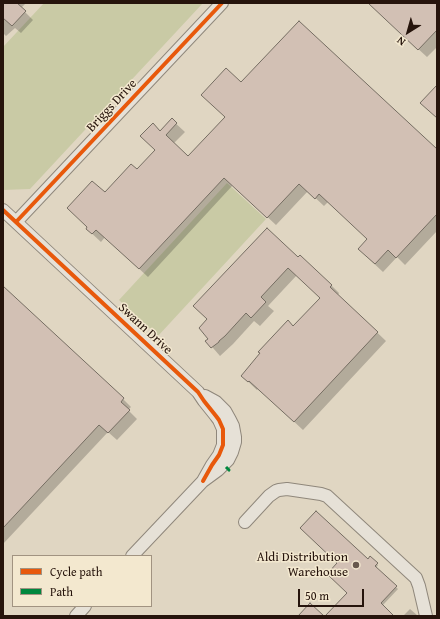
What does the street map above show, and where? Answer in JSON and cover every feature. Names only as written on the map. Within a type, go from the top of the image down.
[{"type":"street","name":"Briggs Drive","points":[[16,222],[222,3]]},
{"type":"street","name":"Swann Drive","points":[[3,210],[198,392],[216,402],[225,411],[233,426],[235,437],[228,460],[218,470],[203,481],[133,555]]},
{"type":"street","points":[[245,522],[269,496],[279,490],[287,489],[327,496],[416,578],[426,616]]},
{"type":"street","points":[[76,616],[84,607]]},
{"type":"green space","points":[[44,3],[203,3],[30,189],[3,190],[3,47]]},
{"type":"green space","points":[[227,183],[266,219],[158,336],[119,300]]},
{"type":"building","points":[[3,3],[17,3],[26,11],[12,26],[3,18]]},
{"type":"building","points":[[368,3],[437,3],[437,30],[418,50]]},
{"type":"building","points":[[299,21],[437,149],[437,214],[396,258],[388,250],[375,264],[358,249],[367,239],[319,194],[315,199],[299,184],[267,218],[224,178],[139,269],[96,230],[92,234],[86,229],[87,227],[67,208],[92,181],[105,192],[131,164],[137,169],[155,150],[140,136],[153,123],[160,131],[172,118],[177,123],[166,135],[188,156],[225,117],[201,95],[226,68],[241,82]]},
{"type":"building","points":[[437,85],[437,118],[420,103]]},
{"type":"building","points":[[267,228],[298,257],[300,255],[332,285],[330,287],[378,332],[294,422],[249,381],[248,382],[241,376],[260,353],[258,352],[288,320],[293,326],[320,298],[288,268],[261,297],[266,302],[251,318],[246,313],[219,342],[211,348],[205,341],[208,339],[199,328],[207,319],[193,306]]},
{"type":"building","points":[[3,286],[124,398],[121,402],[130,410],[108,433],[99,425],[3,528]]},
{"type":"building","name":"Aldi Distribution Warehouse","points":[[316,511],[368,559],[370,556],[378,563],[375,566],[397,586],[381,603],[394,616],[325,616],[347,593],[327,574],[337,563],[300,528]]},
{"type":"building","name":"Aldi Distribution Warehouse","points":[[310,603],[324,616],[298,616]]},
{"type":"marked path","points":[[226,467],[229,470],[228,471]]},
{"type":"cycle path","points":[[16,222],[222,3]]},
{"type":"cycle path","points":[[3,210],[198,392],[219,420],[223,429],[223,445],[219,455],[203,481]]},
{"type":"place","name":"Aldi Distribution Warehouse","points":[[356,565]]}]
